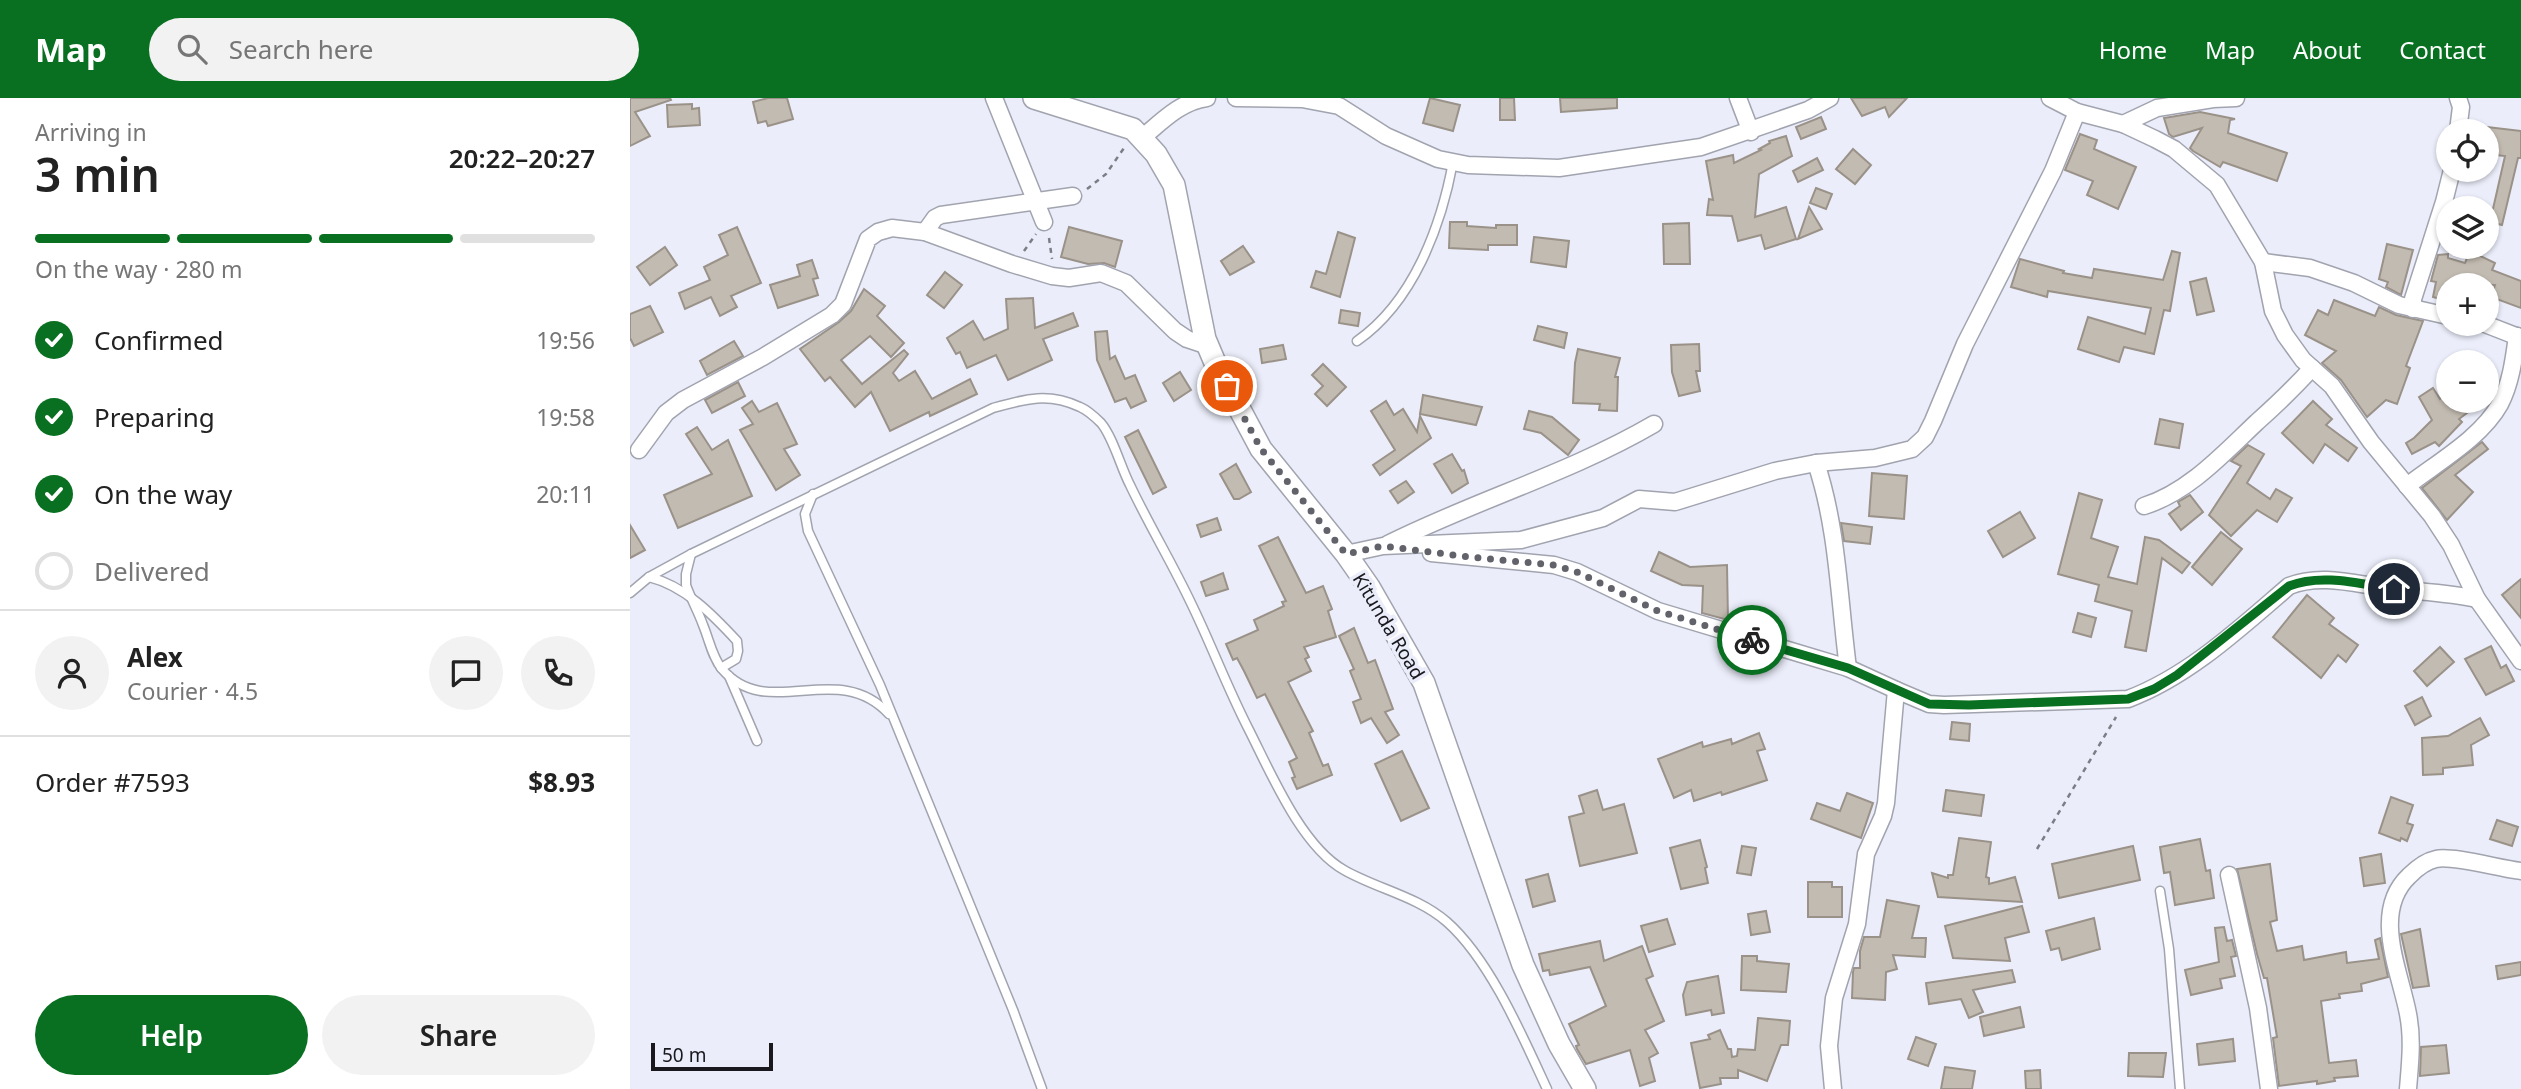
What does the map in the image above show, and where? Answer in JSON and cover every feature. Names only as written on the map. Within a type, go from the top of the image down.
[{"type":"street","points":[[994,98],[1044,222]]},
{"type":"street","name":"Kitunda Road","points":[[1034,98],[1133,129],[1156,154],[1174,185],[1208,346],[1216,365],[1261,449],[1346,554],[1391,623],[1424,683],[1523,965],[1559,1044],[1585,1089]]},
{"type":"street","points":[[1142,138],[1170,113],[1199,98]]},
{"type":"street","points":[[1237,98],[1301,98],[1339,106],[1387,136],[1438,159],[1468,165],[1559,168],[1701,147],[1751,132],[1808,110],[1830,98]]},
{"type":"street","points":[[1738,98],[1751,132]]},
{"type":"street","points":[[2049,98],[2077,112],[2123,124],[2174,149],[2217,185],[2263,261],[2278,324],[2312,368],[2332,386],[2375,449],[2407,486],[2451,545],[2477,599],[2521,661]]},
{"type":"street","points":[[2123,124],[2156,103],[2236,98]]},
{"type":"street","points":[[2458,98],[2459,119]]},
{"type":"street","points":[[1346,554],[1383,546],[1521,540],[1603,518],[1639,499],[1675,502],[1775,471],[1816,463],[1896,454],[1912,449],[1925,437],[1965,344],[2053,171],[2077,112]]},
{"type":"street","points":[[2413,309],[2413,299],[2449,182]]},
{"type":"street","points":[[925,232],[934,218],[941,215],[1073,196]]},
{"type":"street","points":[[639,450],[659,421],[682,400],[763,357],[832,315],[843,304],[869,240],[878,232],[892,228],[925,232],[1052,276],[1069,278],[1101,273],[1126,283],[1175,331],[1187,339],[1208,346]]},
{"type":"street","points":[[2263,261],[2319,271],[2354,283],[2387,300],[2436,314]]},
{"type":"street","points":[[2407,486],[2472,435],[2499,406],[2506,391],[2519,337],[2499,329]]},
{"type":"street","points":[[2144,506],[2160,501],[2203,472],[2280,404],[2312,368]]},
{"type":"street","points":[[1383,546],[1429,523],[1592,457],[1654,424]]},
{"type":"street","points":[[1816,463],[1827,495],[1848,668]]},
{"type":"street","points":[[1383,546],[1554,565],[1577,572],[1658,611],[1848,668],[1929,704],[1944,705],[2128,699],[2154,689],[2177,675],[2289,586],[2303,581],[2332,580],[2477,599]]},
{"type":"street","points":[[1833,1089],[1829,1046],[1834,998],[1857,924],[1866,854],[1886,803],[1896,690]]},
{"type":"street","points":[[2408,1089],[2411,1033],[2389,926],[2397,892],[2418,867],[2436,859],[2521,871]]},
{"type":"street","points":[[2229,875],[2258,1007],[2269,1089]]},
{"type":"lane","points":[[1357,341],[1387,317],[1406,288],[1436,225],[1453,162]]},
{"type":"lane","points":[[630,593],[649,578],[691,554],[993,408],[1032,397],[1053,398],[1082,407],[1102,424],[1128,482],[1191,603],[1248,729],[1301,829],[1315,849],[1329,861],[1345,871],[1428,908],[1447,922],[1480,961],[1505,1004],[1547,1089]]},
{"type":"lane","points":[[813,494],[805,514],[808,531],[861,641],[1013,1010],[1042,1089]]},
{"type":"lane","points":[[691,554],[686,575],[690,597],[721,668],[729,676],[756,689],[775,693],[831,688],[852,690],[880,706],[894,720]]},
{"type":"lane","points":[[649,578],[674,585],[737,641],[736,659],[721,668]]},
{"type":"lane","points":[[729,676],[757,741]]},
{"type":"lane","points":[[2160,891],[2170,960],[2179,1089]]},
{"type":"path","points":[[1044,222],[1052,253],[1052,276]]},
{"type":"path","points":[[2037,849],[2088,760],[2128,699]]},
{"type":"building","points":[[630,98],[671,100],[635,112],[650,136],[630,146]]},
{"type":"building","points":[[768,98],[787,98],[793,119],[768,126],[766,121],[758,123],[753,102]]},
{"type":"building","points":[[1430,98],[1460,105],[1453,131],[1423,123]]},
{"type":"building","points":[[1500,98],[1514,98],[1515,120],[1500,120]]},
{"type":"building","points":[[1560,98],[1617,98],[1617,108],[1561,112]]},
{"type":"building","points":[[1851,98],[1907,98],[1889,117],[1885,107],[1862,116]]},
{"type":"building","points":[[692,104],[692,109],[699,108],[700,125],[668,127],[667,105]]},
{"type":"building","points":[[2200,112],[2235,119],[2230,120],[2228,133],[2287,153],[2277,181],[2223,162],[2220,167],[2193,151],[2190,148],[2202,128],[2173,137],[2169,134],[2164,118]]},
{"type":"building","points":[[1821,117],[1826,129],[1801,139],[1796,127]]},
{"type":"building","points":[[2499,128],[2521,131],[2521,158],[2518,158],[2502,225],[2499,224],[2499,196],[2496,196],[2505,156],[2499,155]]},
{"type":"building","points":[[2080,134],[2097,140],[2094,149],[2136,167],[2118,209],[2087,195],[2093,181],[2065,170]]},
{"type":"building","points":[[1786,136],[1792,156],[1759,174],[1755,217],[1786,207],[1796,239],[1765,249],[1761,235],[1738,241],[1732,216],[1707,215],[1709,199],[1713,200],[1706,161],[1733,155],[1734,163],[1761,150],[1759,149],[1770,143],[1769,141]]},
{"type":"building","points":[[1853,149],[1871,165],[1855,184],[1836,169]]},
{"type":"building","points":[[1817,158],[1823,170],[1798,182],[1793,171]]},
{"type":"building","points":[[1816,188],[1832,194],[1826,209],[1810,203]]},
{"type":"building","points":[[1809,207],[1822,229],[1798,239]]},
{"type":"building","points":[[1450,222],[1467,222],[1467,226],[1496,228],[1496,225],[1517,225],[1517,245],[1488,245],[1488,250],[1449,248]]},
{"type":"building","points":[[1689,223],[1690,264],[1664,264],[1663,224]]},
{"type":"building","points":[[737,227],[761,283],[731,296],[737,307],[720,316],[711,297],[685,309],[679,293],[710,280],[704,267],[728,255],[719,235]]},
{"type":"building","points":[[1069,227],[1122,241],[1115,267],[1061,257]]},
{"type":"building","points":[[1338,232],[1355,238],[1340,297],[1311,287],[1316,271],[1326,274]]},
{"type":"building","points":[[1534,237],[1569,241],[1566,267],[1531,262]]},
{"type":"building","points":[[2387,244],[2413,250],[2401,295],[2386,287],[2388,282],[2379,279]]},
{"type":"building","points":[[1243,246],[1254,262],[1230,275],[1221,261]]},
{"type":"building","points":[[665,247],[677,265],[650,285],[637,267]]},
{"type":"building","points":[[2172,251],[2180,253],[2170,311],[2164,310],[2154,354],[2124,347],[2119,362],[2078,349],[2088,317],[2145,334],[2151,308],[2048,291],[2047,297],[2011,287],[2020,259],[2064,271],[2063,273],[2092,278],[2094,269],[2163,280]]},
{"type":"building","points":[[2437,259],[2465,263],[2467,259],[2487,259],[2495,263],[2492,270],[2521,281],[2521,308],[2499,300],[2499,273],[2436,273],[2436,282],[2431,281]]},
{"type":"building","points":[[812,260],[818,278],[813,279],[818,295],[778,308],[770,285],[800,276],[797,265]]},
{"type":"building","points":[[945,272],[962,285],[944,308],[927,295]]},
{"type":"building","points":[[2206,278],[2214,311],[2197,315],[2190,282]]},
{"type":"building","points":[[864,289],[885,306],[877,316],[904,343],[891,357],[870,336],[841,360],[862,384],[904,350],[908,354],[893,373],[899,381],[915,371],[932,399],[970,379],[977,394],[930,416],[929,412],[890,431],[871,392],[855,407],[830,377],[825,381],[800,349],[851,311]]},
{"type":"building","points":[[1033,298],[1035,328],[1073,313],[1078,326],[1043,339],[1052,360],[1008,380],[996,355],[967,368],[960,352],[956,354],[947,338],[973,321],[984,340],[1008,329],[1006,299]]},
{"type":"building","points":[[2334,300],[2375,316],[2379,307],[2396,315],[2423,321],[2406,366],[2410,368],[2397,404],[2386,400],[2367,417],[2341,380],[2322,363],[2336,351],[2305,335],[2318,310],[2328,315]]},
{"type":"building","points":[[650,306],[663,332],[634,346],[630,338],[630,314]]},
{"type":"building","points":[[1341,310],[1360,313],[1358,326],[1339,323]]},
{"type":"building","points":[[1538,326],[1567,333],[1564,348],[1534,340]]},
{"type":"building","points":[[1107,331],[1110,359],[1115,356],[1125,379],[1135,375],[1146,401],[1131,408],[1126,398],[1115,402],[1097,360],[1095,332]]},
{"type":"building","points":[[734,341],[743,356],[707,375],[700,361]]},
{"type":"building","points":[[1699,344],[1700,371],[1696,371],[1700,391],[1679,396],[1672,372],[1671,345]]},
{"type":"building","points":[[1283,345],[1286,359],[1262,363],[1260,349]]},
{"type":"building","points":[[1578,349],[1620,358],[1615,377],[1618,377],[1617,411],[1599,410],[1600,404],[1573,403]]},
{"type":"building","points":[[1323,364],[1346,387],[1327,406],[1315,394],[1323,386],[1312,375]]},
{"type":"building","points":[[1180,372],[1191,390],[1174,401],[1163,383]]},
{"type":"building","points":[[738,382],[745,396],[712,413],[705,400]]},
{"type":"building","points":[[2433,388],[2436,393],[2436,413],[2467,413],[2459,419],[2462,422],[2439,446],[2435,442],[2412,454],[2406,443],[2432,420],[2419,397]]},
{"type":"building","points":[[1423,395],[1482,407],[1476,425],[1420,414]]},
{"type":"building","points":[[752,401],[759,412],[777,403],[797,444],[784,449],[800,475],[776,490],[740,430],[753,424],[742,408]]},
{"type":"building","points":[[1386,401],[1394,415],[1403,409],[1417,432],[1420,416],[1431,438],[1380,475],[1373,465],[1395,450],[1371,411]]},
{"type":"building","points":[[2313,401],[2332,419],[2326,425],[2357,448],[2348,461],[2325,444],[2313,463],[2282,433]]},
{"type":"building","points":[[1529,411],[1552,417],[1579,440],[1568,455],[1541,433],[1524,429]]},
{"type":"building","points":[[2160,419],[2183,424],[2179,448],[2155,444]]},
{"type":"building","points":[[697,427],[712,450],[728,440],[752,496],[678,528],[664,495],[712,474],[686,434]]},
{"type":"building","points":[[1138,430],[1166,487],[1153,494],[1125,437]]},
{"type":"building","points":[[2482,442],[2488,449],[2455,475],[2473,492],[2447,520],[2422,488]]},
{"type":"building","points":[[2248,445],[2264,454],[2247,483],[2270,499],[2276,489],[2292,498],[2277,522],[2257,510],[2231,536],[2209,515],[2241,466],[2231,461]]},
{"type":"building","points":[[1452,454],[1462,471],[1464,470],[1468,483],[1452,493],[1434,464]]},
{"type":"building","points":[[1236,464],[1251,492],[1239,499],[1234,499],[1220,474]]},
{"type":"building","points":[[1872,473],[1907,476],[1904,519],[1869,516]]},
{"type":"building","points":[[1406,481],[1414,492],[1398,503],[1390,491]]},
{"type":"building","points":[[2079,493],[2102,500],[2091,538],[2118,547],[2108,577],[2137,584],[2145,537],[2159,540],[2190,563],[2182,573],[2162,558],[2146,651],[2125,647],[2132,611],[2095,601],[2099,585],[2058,574]]},
{"type":"building","points":[[2190,495],[2203,512],[2181,530],[2169,514],[2180,506],[2178,502]]},
{"type":"building","points":[[2020,512],[2035,538],[2003,557],[1988,531]]},
{"type":"building","points":[[1217,518],[1221,530],[1201,537],[1197,525]]},
{"type":"building","points":[[1841,523],[1872,527],[1870,544],[1844,541]]},
{"type":"building","points":[[630,525],[645,550],[630,558]]},
{"type":"building","points":[[2221,532],[2242,549],[2212,585],[2192,567]]},
{"type":"building","points":[[1278,537],[1306,593],[1323,586],[1332,609],[1328,611],[1336,637],[1304,647],[1309,657],[1305,659],[1311,671],[1288,682],[1313,731],[1309,733],[1323,766],[1328,764],[1332,775],[1297,789],[1289,762],[1297,758],[1265,694],[1257,698],[1237,658],[1233,660],[1226,644],[1258,630],[1254,620],[1284,606],[1282,602],[1286,601],[1259,546]]},
{"type":"building","points":[[1659,552],[1690,567],[1727,565],[1728,620],[1702,613],[1703,586],[1682,585],[1651,571]]},
{"type":"building","points":[[1223,573],[1228,589],[1206,596],[1201,582]]},
{"type":"building","points":[[2521,579],[2521,618],[2502,595]]},
{"type":"building","points":[[2307,595],[2334,618],[2329,624],[2358,645],[2346,662],[2338,655],[2321,678],[2273,637]]},
{"type":"building","points":[[2078,613],[2096,618],[2091,637],[2073,632]]},
{"type":"building","points":[[1354,628],[1368,663],[1375,660],[1393,709],[1385,712],[1399,735],[1387,743],[1371,718],[1361,723],[1353,702],[1361,699],[1350,671],[1354,669],[1339,636]]},
{"type":"building","points":[[2491,646],[2501,668],[2506,665],[2514,681],[2486,695],[2465,659]]},
{"type":"building","points":[[2440,647],[2454,662],[2427,686],[2414,671]]},
{"type":"building","points":[[2422,697],[2431,716],[2415,725],[2405,706]]},
{"type":"building","points":[[2480,718],[2489,735],[2471,745],[2473,765],[2443,768],[2443,774],[2423,775],[2422,738],[2448,736]]},
{"type":"building","points":[[1952,722],[1970,724],[1969,741],[1950,739]]},
{"type":"building","points":[[1759,733],[1765,749],[1757,751],[1767,780],[1694,801],[1691,790],[1674,798],[1658,759],[1702,742],[1703,747],[1731,739],[1732,744]]},
{"type":"building","points":[[1402,751],[1429,808],[1401,821],[1375,764]]},
{"type":"building","points":[[1597,790],[1603,810],[1624,804],[1637,853],[1580,866],[1569,817],[1584,813],[1579,796]]},
{"type":"building","points":[[1946,790],[1984,795],[1981,816],[1943,811]]},
{"type":"building","points":[[1847,793],[1873,803],[1861,838],[1811,819],[1817,803],[1840,811]]},
{"type":"building","points":[[2391,797],[2413,805],[2407,823],[2413,825],[2407,841],[2379,833]]},
{"type":"building","points":[[2497,820],[2518,827],[2512,846],[2490,839]]},
{"type":"building","points":[[1959,838],[1991,842],[1986,877],[1989,878],[1989,884],[2015,877],[2022,902],[1938,897],[1932,873],[1948,878],[1948,875],[1953,875]]},
{"type":"building","points":[[2200,839],[2206,871],[2210,870],[2214,898],[2175,905],[2170,872],[2164,873],[2160,847]]},
{"type":"building","points":[[1700,840],[1708,883],[1681,889],[1670,848]]},
{"type":"building","points":[[1742,846],[1756,848],[1751,875],[1737,873]]},
{"type":"building","points":[[2133,846],[2140,880],[2059,898],[2052,864]]},
{"type":"building","points":[[2381,854],[2385,883],[2364,886],[2360,858]]},
{"type":"building","points":[[2270,864],[2277,920],[2270,922],[2277,951],[2302,946],[2304,960],[2346,952],[2347,963],[2379,959],[2375,940],[2380,938],[2388,977],[2361,984],[2362,991],[2339,994],[2340,998],[2321,1001],[2329,1063],[2356,1060],[2358,1076],[2334,1078],[2335,1081],[2317,1084],[2317,1081],[2279,1086],[2273,1038],[2277,1037],[2267,978],[2264,978],[2257,954],[2237,869]]},
{"type":"building","points":[[1548,874],[1555,901],[1533,907],[1526,880]]},
{"type":"building","points":[[1808,882],[1832,882],[1832,887],[1842,887],[1842,917],[1808,917]]},
{"type":"building","points":[[1887,900],[1919,906],[1912,938],[1926,938],[1925,957],[1893,955],[1897,969],[1886,972],[1885,1000],[1852,998],[1853,972],[1854,968],[1860,968],[1860,951],[1864,937],[1880,937]]},
{"type":"building","points":[[2022,906],[2029,932],[2005,938],[2010,961],[1953,958],[1945,926]]},
{"type":"building","points":[[1766,911],[1770,932],[1751,935],[1748,914]]},
{"type":"building","points":[[2094,918],[2100,949],[2062,960],[2059,948],[2051,950],[2046,931]]},
{"type":"building","points":[[1667,919],[1675,944],[1649,952],[1641,926]]},
{"type":"building","points":[[2224,927],[2227,941],[2232,940],[2236,956],[2231,957],[2235,976],[2220,979],[2222,988],[2191,995],[2185,970],[2219,962],[2215,928]]},
{"type":"building","points":[[2420,929],[2429,986],[2413,988],[2401,934]]},
{"type":"building","points":[[1600,941],[1604,961],[1642,946],[1653,976],[1646,979],[1664,1021],[1645,1030],[1658,1053],[1649,1058],[1655,1081],[1640,1086],[1630,1050],[1586,1064],[1577,1049],[1576,1046],[1579,1045],[1569,1024],[1606,1006],[1590,967],[1550,975],[1549,970],[1543,971],[1539,954]]},
{"type":"building","points":[[1742,956],[1757,956],[1757,961],[1789,964],[1786,992],[1741,990]]},
{"type":"building","points":[[2521,962],[2521,975],[2498,979],[2496,966]]},
{"type":"building","points":[[2012,970],[2015,982],[1973,990],[1983,1012],[1969,1018],[1961,999],[1929,1004],[1926,983]]},
{"type":"building","points":[[1718,976],[1724,1013],[1712,1015],[1711,1010],[1686,1015],[1683,995],[1687,982]]},
{"type":"building","points":[[2020,1007],[2024,1027],[1984,1036],[1980,1017]]},
{"type":"building","points":[[1758,1018],[1790,1021],[1788,1045],[1781,1045],[1767,1081],[1738,1070],[1738,1078],[1720,1078],[1721,1084],[1700,1088],[1691,1043],[1710,1039],[1708,1035],[1720,1030],[1728,1049],[1731,1049],[1732,1057],[1737,1056],[1738,1049],[1755,1050]]},
{"type":"building","points":[[1916,1037],[1936,1044],[1928,1066],[1908,1059]]},
{"type":"building","points":[[2233,1039],[2235,1061],[2199,1065],[2197,1044]]},
{"type":"building","points":[[2446,1045],[2449,1073],[2420,1076],[2421,1047]]},
{"type":"building","points":[[2129,1053],[2166,1053],[2163,1077],[2128,1076]]},
{"type":"building","points":[[1945,1067],[1975,1071],[1972,1089],[1941,1089]]},
{"type":"building","points":[[2040,1070],[2041,1089],[2026,1089],[2025,1071]]},
{"type":"way so far","points":[[1227,386],[1261,449],[1346,554],[1383,546],[1554,565],[1577,572],[1658,611],[1752,640]]},
{"type":"route","points":[[1752,640],[1848,668],[1929,704],[2128,699],[2154,689],[2177,675],[2289,586],[2303,581],[2332,580],[2394,589]]}]
